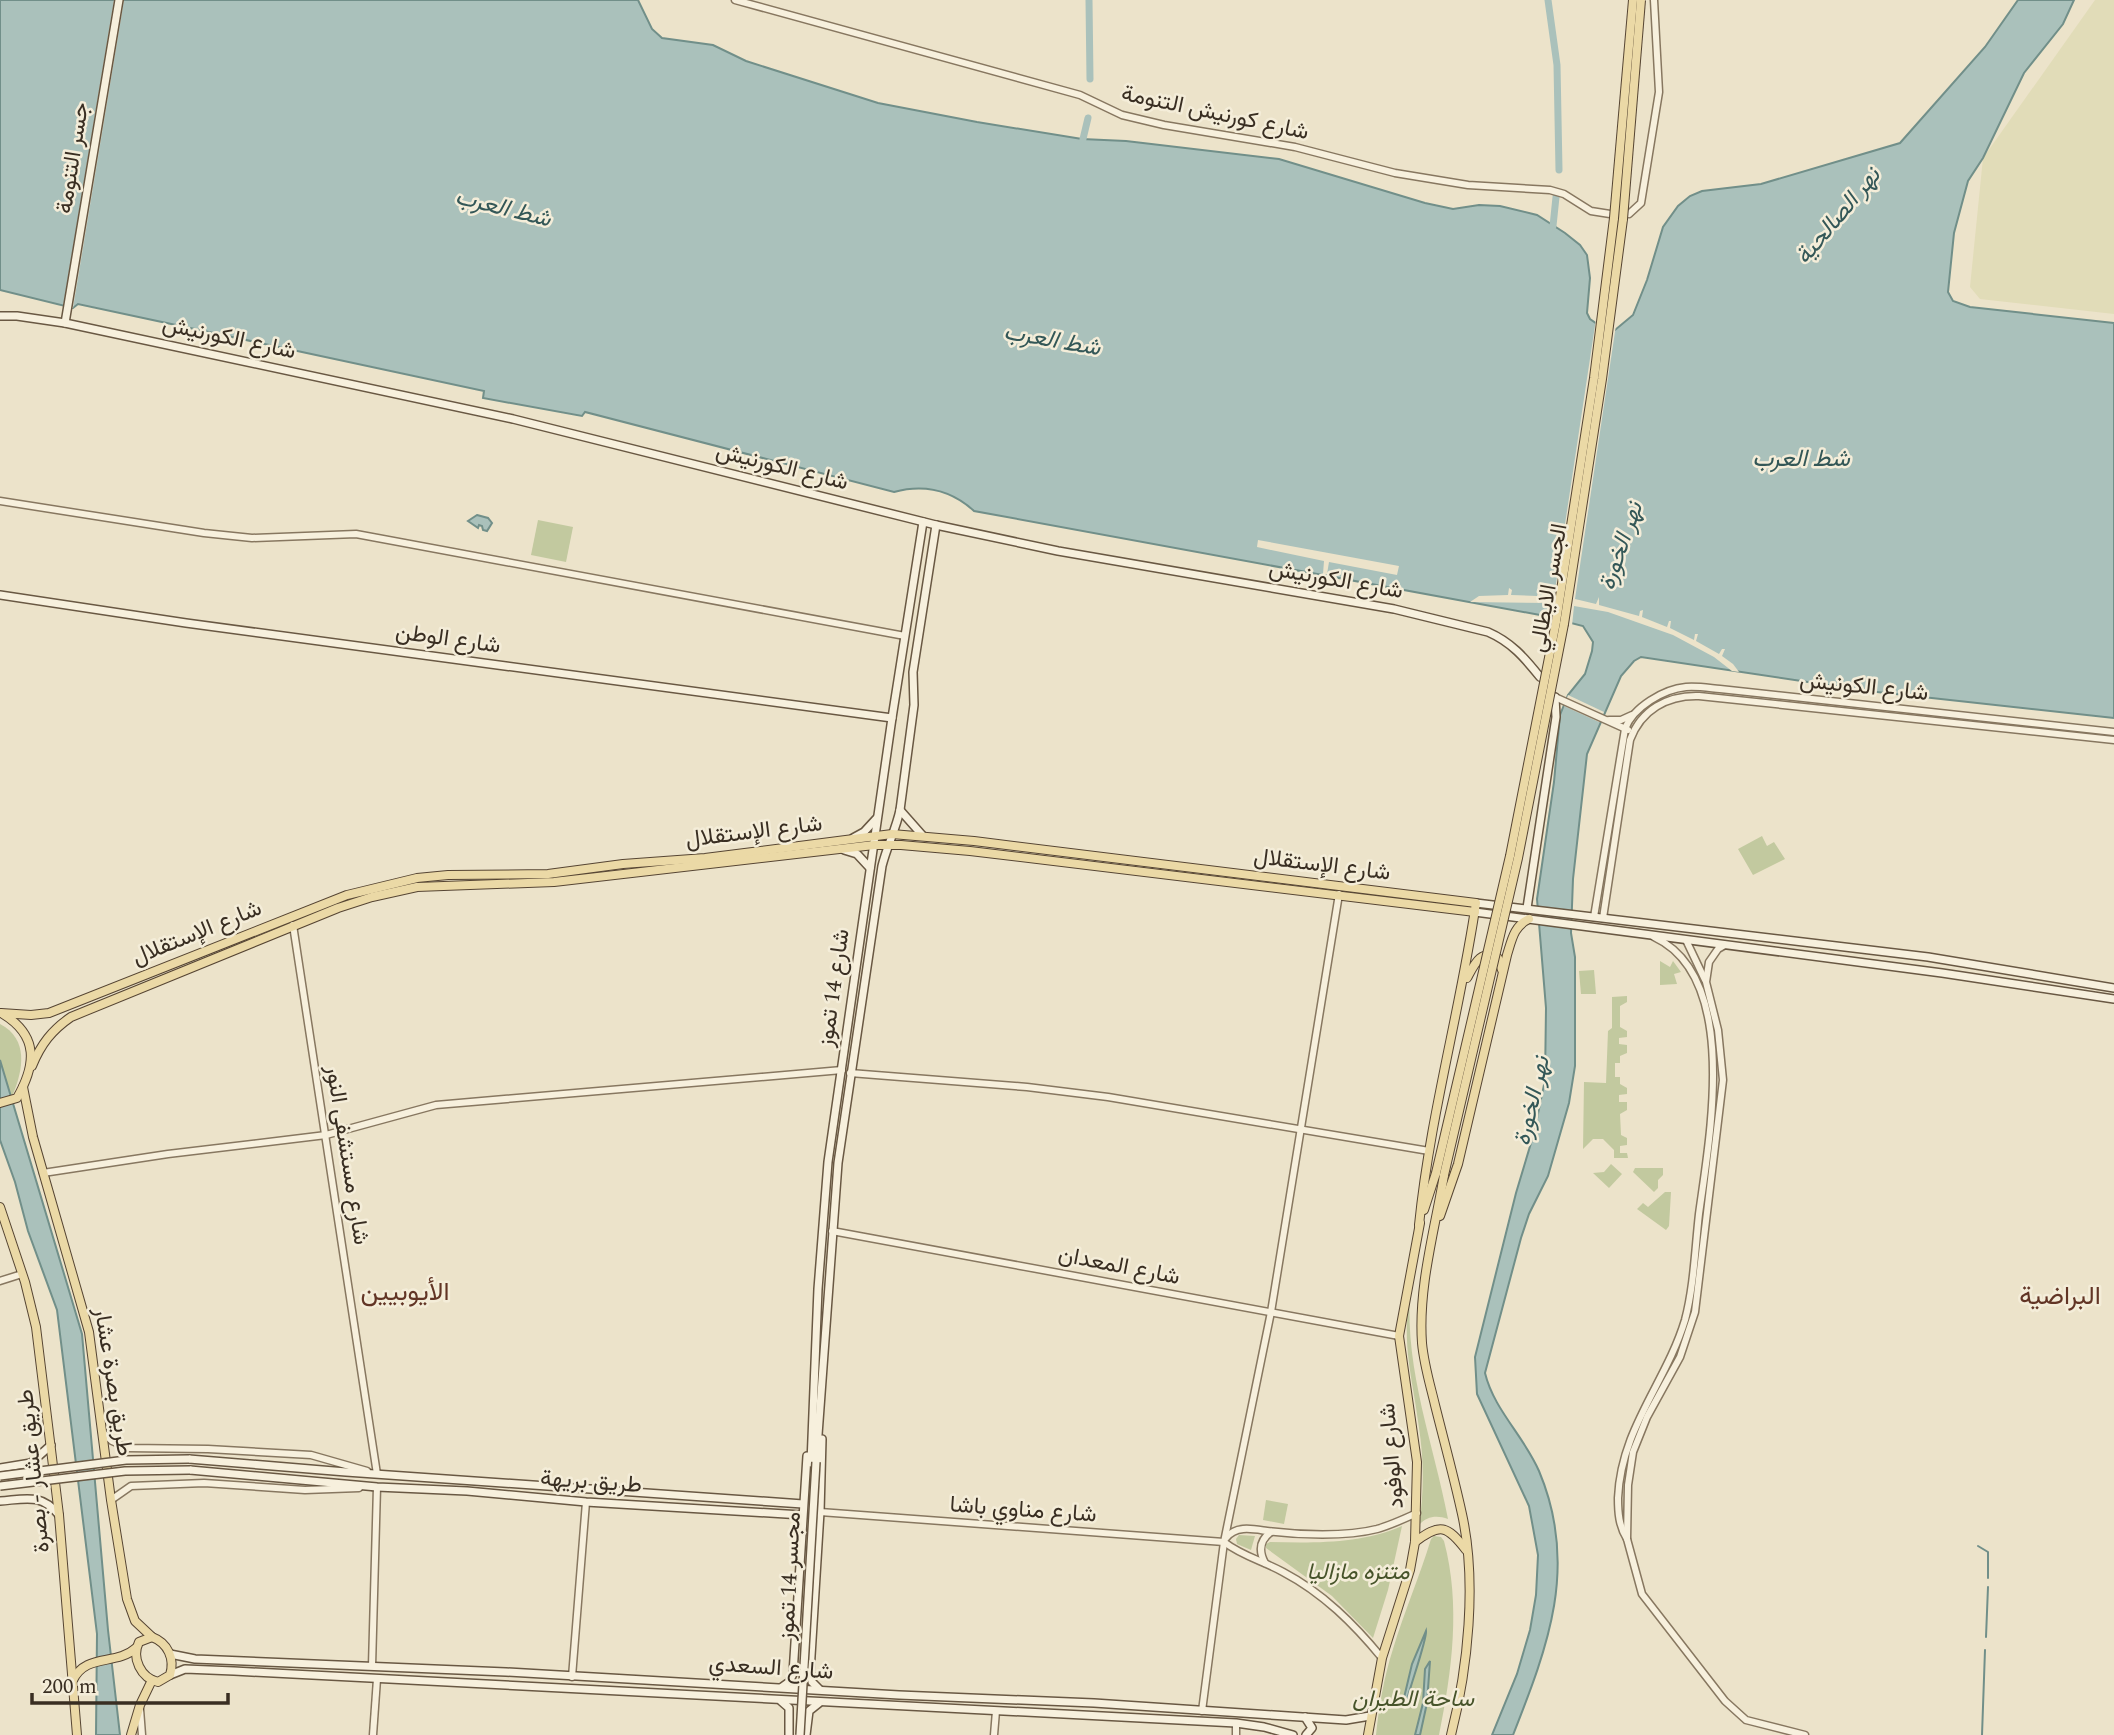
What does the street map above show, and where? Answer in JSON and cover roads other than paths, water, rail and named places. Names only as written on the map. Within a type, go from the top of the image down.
[{"type":"main road","name":"جسر التنومة","points":[[65,323],[119,0]]},
{"type":"main road","name":"الجسر الايطالي","points":[[1440,1174],[1510,856],[1556,622],[1606,285],[1633,0]]},
{"type":"main road","name":"الجسر الايطالي","points":[[1440,1174],[1518,858],[1564,624],[1602,379],[1621,232],[1642,0]]},
{"type":"main road","name":"شارع الكورنيش","points":[[0,316],[65,323],[513,419],[923,522],[1058,551],[1394,609],[1488,632],[1511,643],[1540,677]]},
{"type":"main road","name":"شارع 14 تموز","points":[[816,1423],[823,1212],[828,1161],[891,718],[923,522]]},
{"type":"main road","name":"شارع 14 تموز","points":[[813,1462],[838,1163],[887,845],[897,825],[900,810],[914,705],[913,672],[936,525]]},
{"type":"main road","name":"شارع الوطن","points":[[0,595],[186,623],[891,718]]},
{"type":"main road","points":[[1530,908],[1556,717],[1555,697]]},
{"type":"main road","points":[[900,810],[923,836]]},
{"type":"main road","points":[[849,840],[864,832],[878,815]]},
{"type":"main road","name":"شارع الإستقلال","points":[[0,1103],[17,1098],[46,1039],[56,1027],[71,1017],[293,925],[372,897],[417,887],[554,883],[840,850],[892,834],[1475,907],[1576,926],[2114,999]]},
{"type":"main road","name":"شارع الإستقلال","points":[[1,1012],[31,1016],[50,1013],[347,895],[417,878],[548,874],[849,840],[970,851],[1339,894],[1475,907],[1530,908],[1928,957],[2114,988]]},
{"type":"main road","points":[[840,850],[857,854],[870,868]]},
{"type":"main road","points":[[1419,1224],[1429,1151],[1475,907]]},
{"type":"main road","points":[[1435,1228],[1458,1164],[1502,973],[1514,933],[1519,924],[1531,919]]},
{"type":"main road","points":[[1686,940],[1687,928]]},
{"type":"main road","points":[[1462,987],[1475,963],[1485,955],[1498,958],[1502,973]]},
{"type":"main road","points":[[1975,979],[1977,966]]},
{"type":"main road","points":[[1,1012],[15,1021],[25,1034],[31,1049],[32,1066]]},
{"type":"main road","name":"طريق بصرة عشار","points":[[23,1087],[43,1173],[89,1332],[111,1500],[130,1611],[135,1621],[152,1637]]},
{"type":"main road","name":"شارع الوفود","points":[[1368,1735],[1382,1658],[1410,1570],[1415,1542],[1417,1462],[1399,1336],[1419,1224],[1440,1174]]},
{"type":"main road","name":"شارع الوفود","points":[[1440,1174],[1435,1228],[1422,1309],[1422,1346],[1427,1378],[1463,1517],[1468,1552],[1469,1599],[1465,1655],[1451,1735]]},
{"type":"main road","name":"طريق عشار - بصرة","points":[[0,1207],[36,1327],[60,1516],[78,1735]]},
{"type":"main road","points":[[777,1688],[785,1686],[793,1674],[800,1504],[807,1453],[816,1423]]},
{"type":"main road","points":[[816,1423],[822,1451],[810,1672],[812,1682],[823,1690]]},
{"type":"main road","points":[[0,1468],[31,1463],[46,1452],[51,1444]]},
{"type":"main road","name":"طريق بريهة","points":[[0,1476],[126,1460],[189,1459],[800,1504]]},
{"type":"main road","name":"مجسر 14 تموز","points":[[798,1735],[813,1462]]},
{"type":"main road","name":"طريق بريهة","points":[[0,1486],[125,1471],[190,1470],[377,1487],[799,1515]]},
{"type":"main road","points":[[586,1502],[587,1489]]},
{"type":"main road","points":[[0,1501],[39,1499],[50,1504],[60,1516]]},
{"type":"main road","points":[[1415,1542],[1433,1530],[1444,1529],[1454,1535],[1468,1552]]},
{"type":"main road","points":[[73,1681],[79,1670],[96,1661],[116,1659],[136,1648],[142,1640],[152,1637],[161,1642],[170,1654],[170,1675],[162,1681],[152,1680],[139,1666],[136,1648]]},
{"type":"main road","name":"شارع السعدي","points":[[170,1654],[195,1659],[1094,1703],[1346,1720],[1370,1716]]},
{"type":"main road","name":"شارع السعدي","points":[[170,1675],[189,1669],[1236,1723],[1293,1735]]},
{"type":"main road","points":[[793,1674],[801,1681],[806,1679],[810,1672]]},
{"type":"main road","points":[[131,1735],[140,1705],[152,1680]]},
{"type":"main road","points":[[773,1699],[787,1704],[790,1716]]},
{"type":"main road","points":[[806,1735],[808,1715],[815,1704],[824,1702]]},
{"type":"main road","points":[[789,1735],[792,1709],[796,1705],[805,1708],[808,1715]]},
{"type":"main road","points":[[1305,1717],[1312,1728],[1306,1735]]},
{"type":"street","name":"شارع كورنيش التنومة","points":[[735,0],[1080,95],[1110,110],[1141,119],[1295,148],[1395,173],[1468,185],[1550,190],[1564,194],[1591,211],[1610,214]]},
{"type":"street","points":[[1629,214],[1641,203],[1660,92],[1654,0]]},
{"type":"street","points":[[0,501],[251,538],[356,534],[905,636]]},
{"type":"street","name":"شارع الكونيش","points":[[1625,729],[1634,714],[1669,692],[1684,687],[1698,687],[2114,732]]},
{"type":"street","name":"شارع الكونيش","points":[[1633,733],[1640,719],[1663,702],[1685,695],[2114,740]]},
{"type":"street","points":[[1555,697],[1633,733],[1598,918]]},
{"type":"street","points":[[1604,718],[1621,720],[1634,714]]},
{"type":"street","points":[[1598,918],[1625,729]]},
{"type":"street","points":[[1202,1711],[1224,1542],[1271,1312],[1339,894]]},
{"type":"street","name":"شارع مستشفى النور","points":[[293,925],[378,1475]]},
{"type":"street","points":[[1649,935],[1681,956],[1692,971],[1700,992],[1711,1038],[1713,1105],[1688,1307],[1677,1343],[1636,1423],[1623,1463],[1618,1504],[1622,1530],[1642,1594],[1725,1701],[1746,1720],[1805,1735]]},
{"type":"street","points":[[1627,1539],[1628,1485],[1633,1452],[1647,1417],[1681,1357],[1695,1312],[1723,1080],[1718,1030],[1706,982],[1686,940]]},
{"type":"street","points":[[1706,982],[1713,955],[1725,945]]},
{"type":"street","points":[[43,1173],[168,1154],[326,1135],[436,1105],[842,1070]]},
{"type":"street","points":[[850,1073],[1039,1088],[1171,1107],[1429,1151]]},
{"type":"street","name":"شارع المعدان","points":[[832,1231],[1399,1336]]},
{"type":"street","points":[[0,1281],[22,1274]]},
{"type":"street","points":[[102,1432],[112,1441],[128,1448],[311,1455],[378,1475]]},
{"type":"street","points":[[111,1500],[131,1486],[204,1483],[305,1490],[377,1487],[372,1666]]},
{"type":"street","points":[[572,1677],[586,1502]]},
{"type":"street","name":"شارع مناوي باشا","points":[[820,1512],[1224,1542],[1240,1553],[1300,1581],[1357,1629],[1382,1658]]},
{"type":"street","points":[[1224,1542],[1228,1535],[1236,1530],[1354,1533],[1374,1530],[1417,1513]]},
{"type":"street","points":[[1228,1523],[1236,1530]]},
{"type":"street","points":[[1265,1563],[1260,1547],[1264,1537],[1271,1532]]},
{"type":"street","points":[[373,1735],[377,1679]]},
{"type":"street","points":[[140,1705],[142,1735]]},
{"type":"street","points":[[994,1735],[996,1711]]},
{"type":"street","points":[[1236,1723],[1236,1735]]},
{"type":"water","name":"شط العرب","points":[[0,0],[638,0],[652,29],[662,38],[713,45],[746,61],[878,103],[1082,139],[1126,141],[1279,159],[1425,203],[1453,209],[1479,205],[1500,206],[1537,215],[1580,245],[1587,255],[1590,278],[1587,313],[1590,319],[1603,328],[1615,330],[1633,315],[1663,227],[1678,206],[1690,196],[1702,191],[1761,184],[1900,143],[1985,47],[2018,0],[2074,0],[2063,24],[2024,73],[1983,158],[1968,181],[1954,233],[1948,292],[1953,301],[1970,307],[2114,323],[2114,718],[1868,691],[1641,657],[1621,676],[1587,754],[1573,879],[1571,933],[1575,957],[1575,1066],[1569,1103],[1548,1176],[1529,1214],[1521,1238],[1485,1373],[1495,1399],[1539,1471],[1551,1506],[1557,1540],[1558,1573],[1547,1637],[1513,1735],[1492,1735],[1517,1674],[1530,1630],[1536,1595],[1538,1555],[1529,1506],[1477,1394],[1475,1357],[1516,1193],[1534,1133],[1545,1080],[1546,1008],[1537,899],[1554,782],[1560,715],[1568,695],[1585,674],[1592,651],[1593,642],[1583,626],[1540,615],[974,511],[956,498],[937,491],[916,489],[894,492],[585,412],[582,416],[483,398],[484,391],[78,304],[73,308],[0,290]]},
{"type":"water","points":[[477,515],[488,518],[492,523],[487,531],[468,521]]},
{"type":"water","points":[[0,1060],[82,1334],[120,1735],[96,1735],[97,1634],[57,1310],[28,1231],[0,1140]]},
{"type":"water","points":[[1426,1631],[1406,1704],[1403,1702],[1412,1664]]},
{"type":"water","points":[[1430,1661],[1427,1703],[1420,1735],[1415,1735],[1423,1703],[1425,1669]]},
{"type":"waterway","points":[[1089,0],[1090,79]]},
{"type":"waterway","points":[[1548,0],[1557,65],[1559,170]]},
{"type":"waterway","points":[[1083,139],[1088,118]]},
{"type":"waterway","points":[[1553,226],[1556,197]]},
{"type":"waterway","points":[[1978,1546],[1988,1552],[1988,1578]]},
{"type":"waterway","points":[[1986,1637],[1988,1587]]},
{"type":"waterway","points":[[1982,1735],[1985,1650]]},
{"type":"district","name":"الأيوبيين","points":[[405,1292]]},
{"type":"district","name":"البراضية","points":[[2060,1296]]},
{"type":"water label","name":"نهر الصالحية","points":[[1838,216]]},
{"type":"water label","name":"نهر الخورة","points":[[1621,546]]},
{"type":"water label","name":"نهر الخورة","points":[[1532,1101]]},
{"type":"park label","name":"متنزه مازاليا","points":[[1358,1572]]},
{"type":"park label","name":"ساحة الطيران","points":[[1413,1699]]}]
